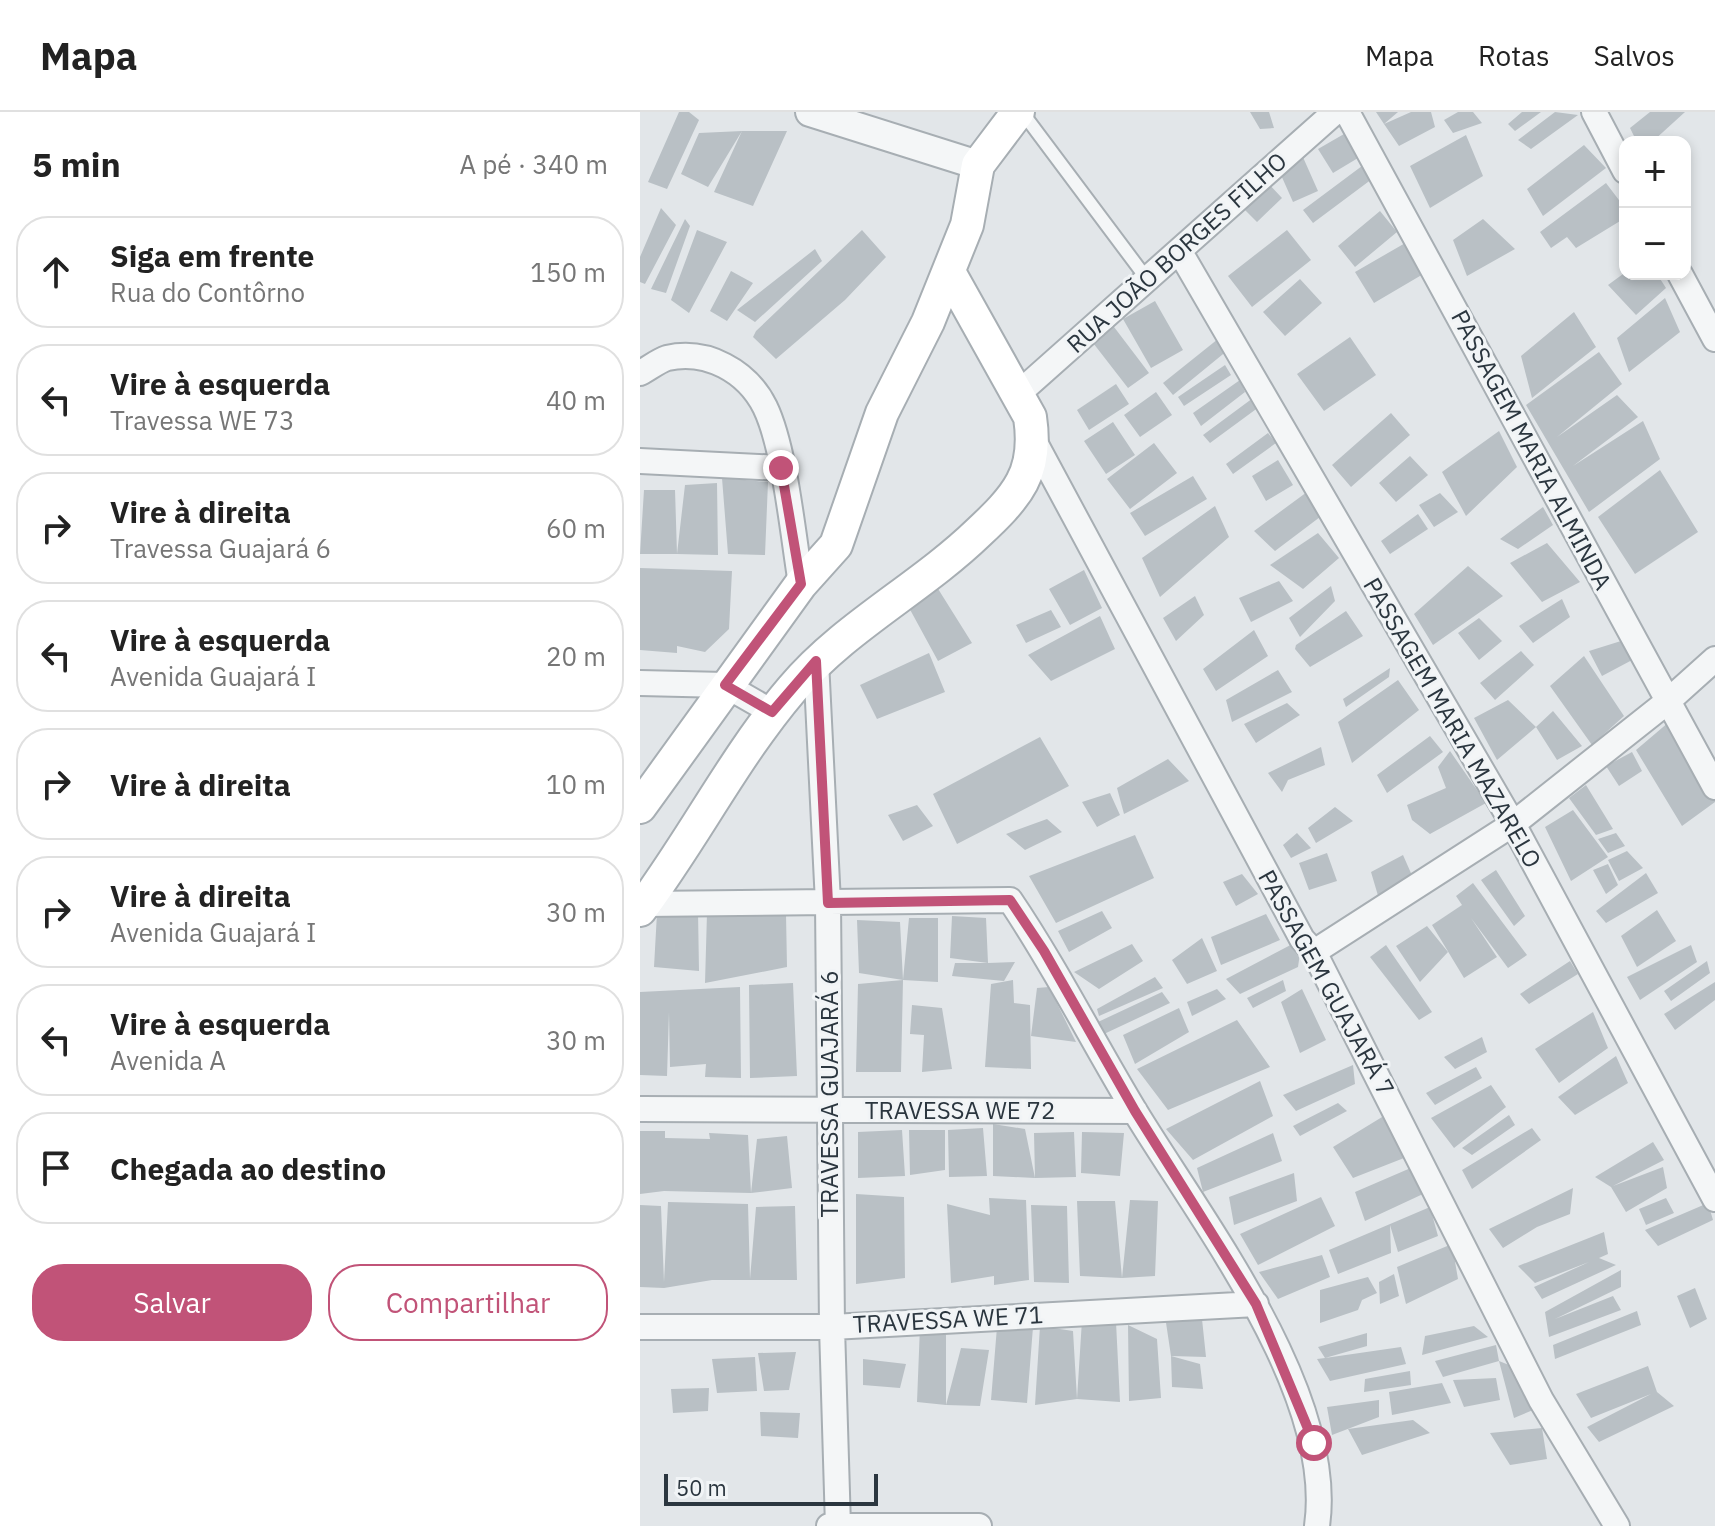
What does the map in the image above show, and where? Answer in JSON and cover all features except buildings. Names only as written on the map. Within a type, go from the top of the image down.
[{"type":"main road","points":[[640,807],[725,685],[801,584],[836,545],[882,413],[949,272],[967,225],[978,165],[1020,112]]},
{"type":"main road","points":[[642,907],[772,712],[816,661],[907,594],[991,520],[1023,480],[1033,439],[1030,417],[949,272]]},
{"type":"street","points":[[810,112],[978,165]]},
{"type":"street","name":"RUA JOÃO BORGES FILHO","points":[[1019,393],[1335,112]]},
{"type":"street","name":"PASSAGEM MARIA ALMINDA","points":[[1347,112],[1715,787]]},
{"type":"street","points":[[1594,112],[1619,160]]},
{"type":"street","name":"PASSAGEM MARIA MAZARELO","points":[[1180,252],[1513,824],[1715,1199]]},
{"type":"street","points":[[1683,280],[1715,339]]},
{"type":"street","points":[[640,373],[665,359],[715,359],[744,380],[765,407],[781,468],[801,584]]},
{"type":"street","name":"PASSAGEM GUAJARÁ 7","points":[[1033,439],[1294,925],[1314,952],[1541,1400],[1617,1526]]},
{"type":"street","points":[[640,461],[781,468]]},
{"type":"street","points":[[1314,952],[1513,824],[1667,702],[1715,659]]},
{"type":"street","name":"TRAVESSA GUAJARÁ 6","points":[[816,661],[828,903],[832,1327],[838,1526]]},
{"type":"street","points":[[640,683],[725,685],[772,712]]},
{"type":"street","points":[[642,907],[1010,900],[1044,951],[1135,1111],[1256,1304],[1314,1443],[1322,1496],[1317,1526]]},
{"type":"street","name":"TRAVESSA WE 72","points":[[640,1109],[1135,1111]]},
{"type":"street","name":"TRAVESSA WE 71","points":[[640,1327],[832,1327],[1256,1304]]},
{"type":"street","points":[[829,1526],[979,1526]]},
{"type":"lane","points":[[1020,112],[1147,279]]},
{"type":"route","points":[[781,468],[801,584],[725,685],[772,712],[816,661],[828,903],[1010,900],[1044,951],[1135,1111],[1256,1304],[1314,1443]]}]
